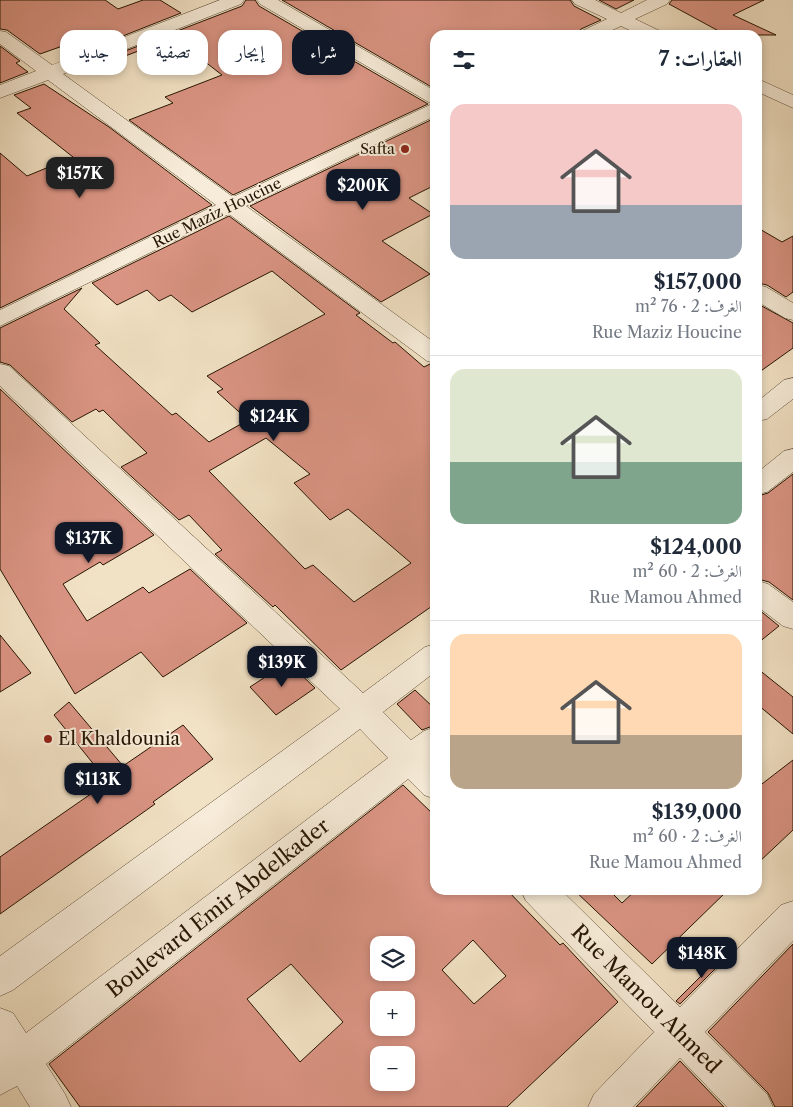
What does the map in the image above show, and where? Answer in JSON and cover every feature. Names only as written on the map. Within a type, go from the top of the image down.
[{"type":"street","points":[[0,92],[235,0]]},
{"type":"street","points":[[266,0],[430,96]]},
{"type":"street","points":[[581,0],[644,30]]},
{"type":"street","points":[[598,30],[661,0]]},
{"type":"street","points":[[0,36],[232,204],[430,351]]},
{"type":"street","points":[[762,87],[793,102]]},
{"type":"street","name":"Rue Maziz Houcine","points":[[0,319],[232,204],[430,111]]},
{"type":"street","points":[[762,294],[793,313]]},
{"type":"street","points":[[0,372],[362,711],[422,750],[430,772]]},
{"type":"street","points":[[762,410],[793,386]]},
{"type":"street","points":[[762,482],[793,458]]},
{"type":"street","points":[[762,595],[793,618]]},
{"type":"street","points":[[0,978],[430,660]]},
{"type":"street","name":"Boulevard Emir Abdelkader","points":[[10,1068],[422,750]]},
{"type":"street","name":"Rue Mamou Ahmed","points":[[543,895],[754,1107]]},
{"type":"street","points":[[607,1107],[681,1034],[793,917]]},
{"type":"street","points":[[0,1026],[10,1068],[52,1107]]},
{"type":"building","points":[[0,0],[105,0],[118,9],[143,0],[160,0],[181,13],[127,34],[127,30],[60,30],[60,47],[40,54],[7,30],[0,29]]},
{"type":"building","points":[[246,0],[255,0],[259,6],[300,30],[292,30],[292,75],[355,75],[355,62],[428,104],[233,195],[129,120],[173,103],[165,97],[222,75],[282,75],[282,30],[218,30],[218,72],[208,64],[208,30],[180,30],[242,6]]},
{"type":"building","points":[[282,0],[570,0],[574,6],[601,20],[580,30],[430,30],[430,86],[355,42],[355,30],[334,30]]},
{"type":"building","points":[[599,0],[634,0],[616,9]]},
{"type":"building","points":[[672,0],[764,0],[733,15],[776,35],[762,35],[762,30],[717,30],[669,4]]},
{"type":"building","points":[[0,46],[20,61],[16,63],[28,72],[0,83]]},
{"type":"building","points":[[137,47],[137,51],[127,55],[127,50]]},
{"type":"building","points":[[44,84],[109,127],[212,205],[0,308],[0,153],[27,176],[73,157],[17,113],[31,108],[14,95]]},
{"type":"building","points":[[430,120],[430,188],[409,198],[430,212],[430,216],[382,241],[430,274],[381,302],[250,206]]},
{"type":"building","points":[[229,216],[360,313],[356,315],[393,343],[395,342],[424,367],[430,364],[430,608],[341,670],[275,605],[273,607],[215,554],[222,550],[189,515],[179,520],[121,467],[147,453],[103,410],[99,412],[96,409],[72,422],[10,365],[0,362],[0,328],[82,288],[64,309],[100,343],[95,345],[172,415],[176,413],[209,442],[248,420],[217,392],[223,389],[207,376],[325,314],[272,271],[192,312],[171,295],[159,301],[147,290],[117,305],[92,283]],"holes":[[[266,438],[310,474],[294,483],[330,520],[348,509],[411,563],[354,602],[313,565],[305,569],[209,471]]]},
{"type":"building","points":[[762,230],[782,242],[793,236],[793,292],[786,297],[762,284]]},
{"type":"building","points":[[762,306],[793,323],[793,348],[762,370]]},
{"type":"building","points":[[0,389],[154,535],[103,565],[100,562],[63,584],[87,621],[143,587],[149,593],[190,569],[247,623],[163,677],[141,652],[75,694],[0,569]]},
{"type":"building","points":[[793,474],[793,600],[769,582],[762,580],[762,495],[768,493]]},
{"type":"building","points":[[762,612],[779,626],[762,640]]},
{"type":"building","points":[[0,635],[31,673],[0,692]]},
{"type":"building","points":[[288,662],[315,688],[276,715],[250,687]]},
{"type":"building","points":[[762,672],[793,697],[793,734],[762,708]]},
{"type":"building","points":[[415,690],[430,704],[430,727],[422,730],[397,704]]},
{"type":"building","points":[[69,702],[123,766],[183,725],[213,759],[153,802],[155,804],[0,914],[0,857],[108,782],[54,715]]},
{"type":"building","points":[[793,760],[793,830],[762,859],[762,784]]},
{"type":"building","points":[[403,785],[430,811],[430,895],[512,895],[560,945],[563,943],[618,1002],[507,1107],[80,1107],[49,1064]],"holes":[[[473,940],[506,976],[474,1004],[442,970]],[[291,964],[343,1022],[300,1062],[247,999]]]},
{"type":"building","points":[[579,895],[614,895],[622,903],[631,895],[723,895],[652,964]]},
{"type":"building","points":[[793,944],[793,1107],[775,1107],[768,1093],[708,1032]]},
{"type":"building","points":[[723,954],[727,957],[680,1004],[676,1001]]},
{"type":"building","points":[[680,1061],[724,1107],[636,1107]]},
{"type":"place","name":"Safta","points":[[405,149]]},
{"type":"place","name":"El Khaldounia","points":[[48,739]]}]
